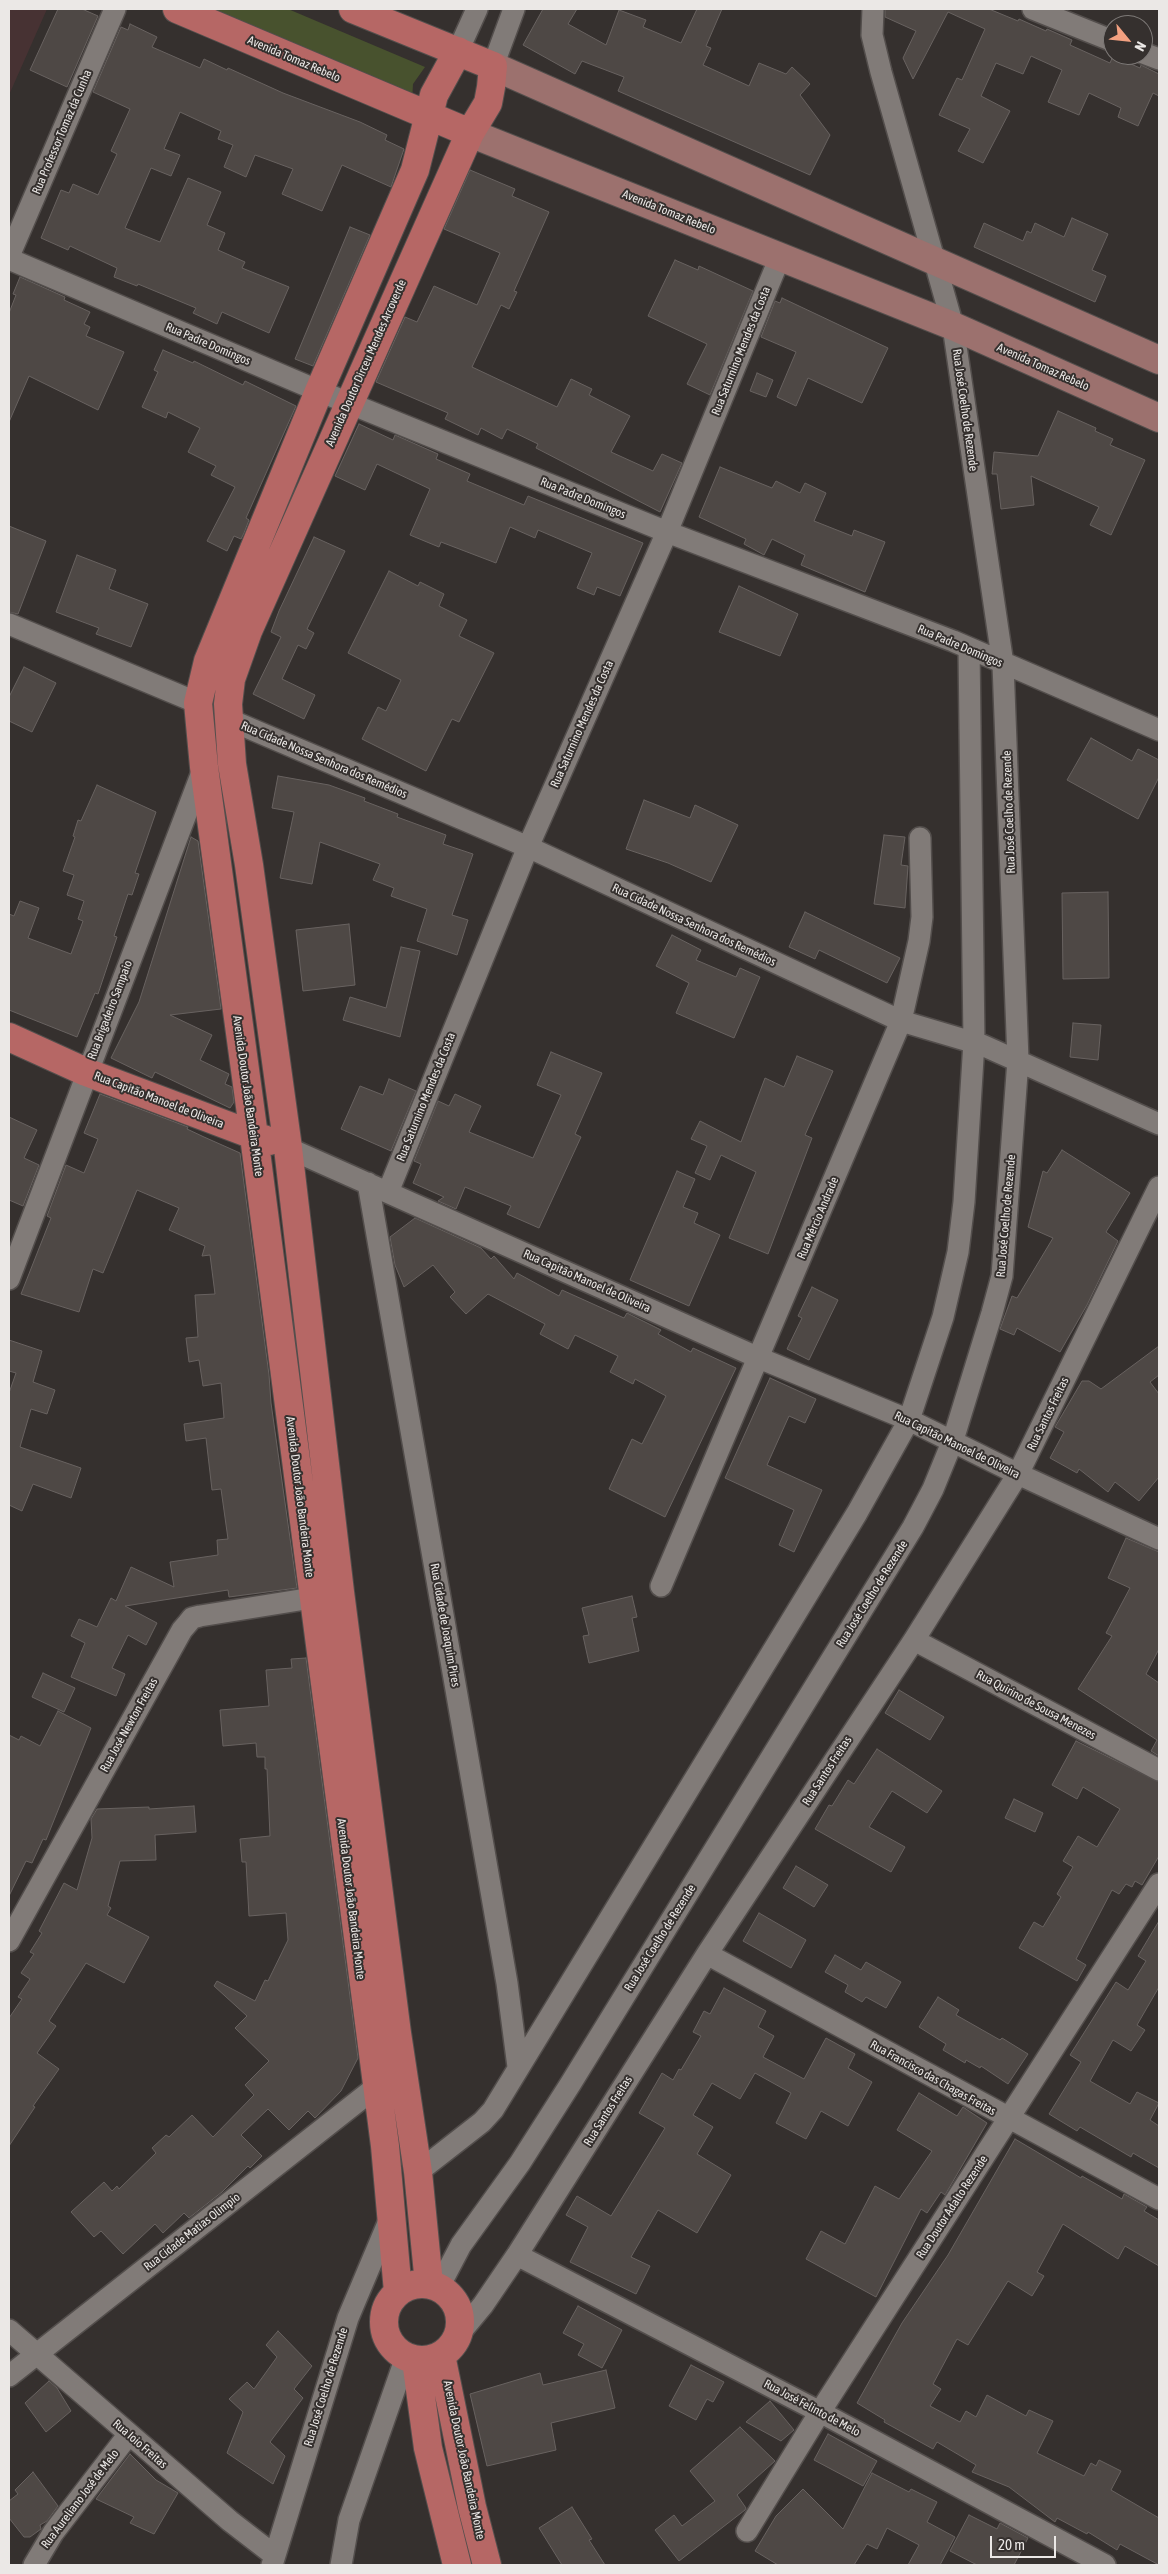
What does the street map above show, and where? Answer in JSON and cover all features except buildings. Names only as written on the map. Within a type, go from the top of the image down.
[{"type":"main road","name":"Avenida Tomaz Rebelo","points":[[177,9],[429,117],[953,326],[1159,418]]},
{"type":"main road","points":[[353,9],[493,66],[1159,360]]},
{"type":"main road","name":"Avenida Doutor Dirceu Mendes Arcoverde","points":[[230,720],[228,691],[236,628],[319,391],[414,170],[437,88],[458,51]]},
{"type":"main road","name":"Avenida Doutor Dirceu Mendes Arcoverde","points":[[198,703],[208,661],[236,628],[348,402],[470,133],[488,103],[493,66]]},
{"type":"main road","name":"Avenida Doutor João Bandeira Monte","points":[[198,703],[204,767],[254,1136],[392,2214],[398,2292]]},
{"type":"main road","points":[[230,720],[232,764],[249,865],[288,1148],[343,1611],[397,2033],[407,2088],[434,2286]]},
{"type":"main road","points":[[218,873],[249,865]]},
{"type":"main road","name":"Rua Capitão Manoel de Oliveira","points":[[9,1037],[86,1072],[288,1148]]},
{"type":"main road","points":[[411,2286],[434,2286],[455,2302],[461,2323],[459,2334],[454,2343],[421,2357],[390,2342],[384,2322],[386,2311],[398,2292],[411,2286]]},
{"type":"main road","points":[[421,2357],[428,2448],[457,2565]]},
{"type":"main road","name":"Avenida Doutor João Bandeira Monte","points":[[421,2357],[470,2499],[487,2565]]},
{"type":"street","name":"Rua Professor Tomaz da Cunha","points":[[9,257],[115,9]]},
{"type":"street","name":"Avenida Doutor Dirceu Mendes Arcoverde","points":[[458,51],[477,9]]},
{"type":"street","name":"Avenida Doutor Dirceu Mendes Arcoverde","points":[[493,66],[514,9]]},
{"type":"street","name":"Rua José Coelho de Rezende","points":[[434,2286],[520,2163],[571,2083],[913,1526],[933,1489],[953,1440],[1002,1276],[1018,1060],[1003,664],[953,326],[881,72],[872,35],[873,9]]},
{"type":"street","points":[[1033,9],[1103,37]]},
{"type":"street","name":"Rua Padre Domingos","points":[[9,257],[319,391],[667,532],[969,648],[1159,730]]},
{"type":"street","name":"Rua Saturnino Mendes da Costa","points":[[378,1188],[667,532],[780,257]]},
{"type":"street","points":[[9,624],[198,703]]},
{"type":"street","points":[[418,2172],[482,2122],[493,2110],[857,1513],[909,1420],[934,1349],[958,1252],[964,1202],[974,1042],[969,648]]},
{"type":"street","name":"Rua Cidade Nossa Senhora dos Remédios","points":[[230,720],[528,847],[901,1022],[974,1042],[1159,1124]]},
{"type":"street","points":[[204,767],[232,764]]},
{"type":"street","name":"Rua Brigadeiro Sampaio","points":[[9,1279],[86,1072],[204,767]]},
{"type":"street","name":"Rua Mércio Andrade","points":[[661,1586],[901,1022],[920,941],[922,917],[920,838]]},
{"type":"street","name":"Rua Capitão Manoel de Oliveira","points":[[288,1148],[759,1358],[909,1420],[953,1440],[1018,1474],[1159,1539]]},
{"type":"street","name":"Rua Santos Freitas","points":[[459,2334],[483,2305],[517,2255],[707,1954],[914,1640],[1018,1474],[1159,1187]]},
{"type":"street","name":"Rua Cidade de Joaquim Pires","points":[[378,1188],[507,1983],[518,2067]]},
{"type":"street","name":"Rua José Newton Freitas","points":[[9,1941],[177,1638],[192,1618],[312,1598]]},
{"type":"street","name":"Rua Quirino de Sousa Menezes","points":[[914,1640],[1159,1770]]},
{"type":"street","name":"Rua Doutor Adalto Rezende","points":[[747,2532],[820,2412],[1159,1884]]},
{"type":"street","name":"Rua Francisco das Chagas Freitas","points":[[707,1954],[1008,2119],[1159,2199]]},
{"type":"street","name":"Rua Cidade Matias Olimpio","points":[[9,2376],[376,2087]]},
{"type":"street","name":"Rua José Coelho de Rezende","points":[[273,2560],[348,2318],[392,2214]]},
{"type":"street","name":"Rua José Felinto de Melo","points":[[517,2255],[820,2412],[1105,2565]]},
{"type":"street","name":"Rua Ioio Freitas","points":[[9,2330],[273,2560]]},
{"type":"street","points":[[341,2565],[349,2520],[421,2357]]},
{"type":"street","name":"Rua Aureliano José de Melo","points":[[34,2565],[64,2518],[129,2434]]},
{"type":"shaded area","points":[[9,9],[47,9],[9,95]]},
{"type":"green space","points":[[194,9],[288,9],[425,67],[413,84],[412,101]]}]
